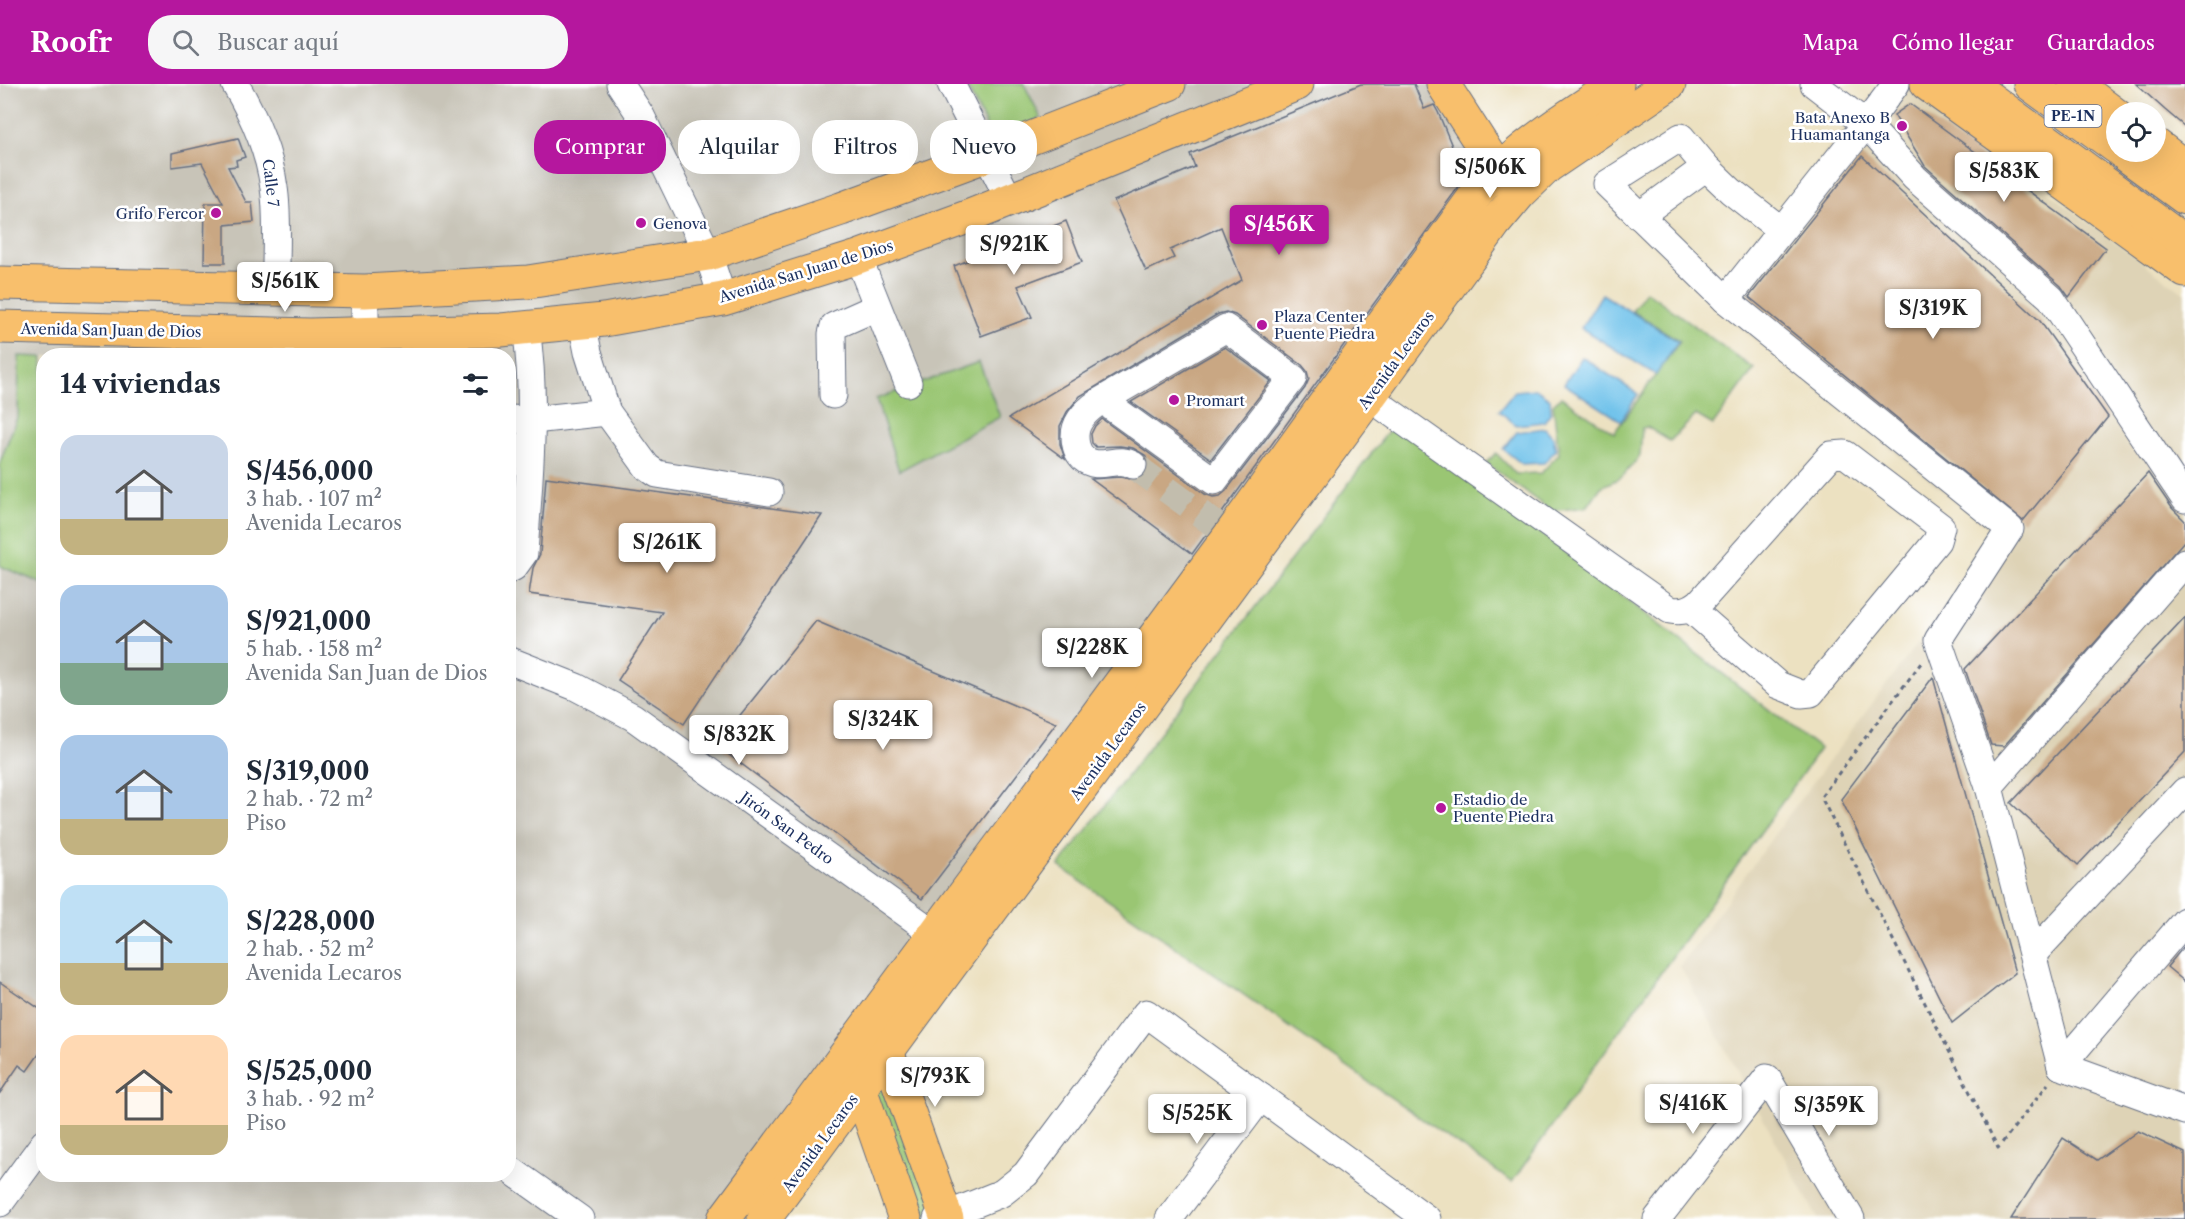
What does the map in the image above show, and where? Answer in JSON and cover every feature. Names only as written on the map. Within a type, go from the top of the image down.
[{"type":"main road","points":[[1037,136],[1169,84]]},
{"type":"main road","name":"Avenida San Juan de Dios","points":[[0,327],[365,345],[582,322],[723,299],[858,257],[1010,201],[1297,84]]},
{"type":"main road","points":[[1443,84],[1509,182],[1548,166],[1669,84]]},
{"type":"main road","name":"Avenida Lecaros","points":[[764,1219],[1494,224],[1522,150],[1617,84]]},
{"type":"main road","points":[[1927,84],[2185,271]]},
{"type":"main road","name":"PE-1N","points":[[1970,84],[2185,242]]},
{"type":"main road","name":"PE-1N","points":[[2030,84],[2106,140]]},
{"type":"main road","points":[[2075,84],[2106,108]]},
{"type":"main road","points":[[2166,153],[2185,167]]},
{"type":"main road","points":[[2136,162],[2185,198]]},
{"type":"main road","points":[[0,283],[365,291],[528,282],[708,254],[936,174]]},
{"type":"main road","name":"Avenida Lecaros","points":[[724,1219],[935,934],[1223,530],[1480,189],[1509,182]]},
{"type":"main road","points":[[293,341],[310,291]]},
{"type":"main road","points":[[873,1017],[888,1050],[943,1218]]},
{"type":"main road","points":[[847,1053],[898,1216]]},
{"type":"street","name":"Calle 7","points":[[236,84],[258,129],[271,170],[275,191],[276,290]]},
{"type":"street","points":[[620,84],[641,116],[708,254],[723,299]]},
{"type":"street","points":[[951,84],[970,120]]},
{"type":"street","points":[[1814,84],[1866,124],[1915,178],[2051,298],[2185,499]]},
{"type":"street","points":[[1726,300],[1896,84]]},
{"type":"street","points":[[1781,230],[1731,191],[1706,167],[1681,137],[1607,184],[1726,300],[2010,529],[1938,640],[1989,787],[2061,1066]]},
{"type":"street","points":[[1640,216],[1706,167]]},
{"type":"street","points":[[997,174],[1010,201]]},
{"type":"street","points":[[858,257],[908,383]]},
{"type":"street","points":[[365,291],[365,345]]},
{"type":"street","points":[[833,395],[832,334],[834,326],[877,307]]},
{"type":"street","points":[[582,322],[588,352],[607,412],[646,467],[657,474],[769,492]]},
{"type":"street","points":[[516,564],[524,553],[521,419],[529,350],[526,328]]},
{"type":"street","points":[[1103,400],[1214,481],[1293,378],[1227,328],[1103,400],[1082,417],[1075,431],[1075,440],[1080,455],[1096,465],[1124,462],[1133,465]]},
{"type":"street","points":[[1369,397],[1670,610],[1679,612],[1691,609],[1700,602],[1831,455],[1845,454],[1853,459],[1941,527],[1937,541],[1811,693],[1801,694],[1778,685],[1691,609]]},
{"type":"street","points":[[521,419],[607,412]]},
{"type":"street","points":[[1989,787],[2185,562]]},
{"type":"street","name":"Jirón San Pedro","points":[[516,663],[576,687],[633,717],[935,934]]},
{"type":"street","points":[[2033,954],[2185,790]]},
{"type":"street","points":[[2061,1066],[2185,921]]},
{"type":"street","points":[[943,1218],[1002,1193],[1026,1174],[1146,1013],[1427,1219]]},
{"type":"street","points":[[2061,1066],[2185,1111]]},
{"type":"street","points":[[1662,1216],[1767,1078],[1851,1219]]},
{"type":"street","points":[[1181,1215],[1261,1097]]},
{"type":"street","points":[[0,1203],[36,1154]]},
{"type":"street","points":[[516,1174],[580,1219]]},
{"type":"path","points":[[1938,640],[1821,797],[1998,1148],[2061,1066]]},
{"type":"shaded area","points":[[0,84],[1437,84],[1481,166],[743,1219],[0,1219]]},
{"type":"shaded area","points":[[1880,84],[1902,84],[2185,294],[2185,1219],[1818,1219],[1680,966],[1784,821],[1998,536],[1707,301]]},
{"type":"green space","points":[[966,84],[1024,84],[1041,118],[1037,120],[983,120]]},
{"type":"green space","points":[[1646,291],[1754,369],[1713,425],[1696,415],[1670,441],[1647,427],[1642,428],[1640,456],[1622,477],[1601,487],[1587,507],[1551,511],[1486,463],[1496,453],[1516,474],[1541,473],[1559,454],[1553,404],[1561,397],[1614,433],[1680,341],[1632,311]]},
{"type":"green space","points":[[19,356],[36,357],[36,581],[0,566],[0,462],[18,415]]},
{"type":"green space","points":[[979,362],[1000,417],[899,471],[876,399]]},
{"type":"green space","name":"Estadio de Puente Piedra","points":[[1396,421],[1820,749],[1512,1182],[1059,866]]},
{"type":"green space","points":[[887,1056],[941,1214],[927,1219],[909,1219],[865,1088]]},
{"type":"water","points":[[1602,294],[1678,341],[1656,375],[1581,328]]},
{"type":"water","points":[[1582,357],[1638,394],[1621,421],[1564,384]]},
{"type":"water","points":[[1536,389],[1550,399],[1551,412],[1544,422],[1516,425],[1499,411],[1515,391]]},
{"type":"water","points":[[1545,428],[1553,437],[1556,450],[1544,463],[1522,464],[1503,449],[1517,432]]},
{"type":"building","points":[[1361,84],[1414,84],[1424,109],[1434,105],[1438,112],[1465,178],[1192,554],[1091,479],[1120,477],[1135,480],[1143,477],[1149,464],[1145,455],[1133,448],[1096,447],[1092,443],[1091,434],[1102,419],[1205,494],[1213,497],[1220,496],[1305,388],[1309,379],[1302,365],[1235,315],[1226,312],[1218,314],[1080,396],[1067,412],[1060,426],[1060,444],[1065,459],[1009,418],[1242,280],[1221,227],[1170,250],[1174,258],[1146,271],[1114,201],[1195,167],[1190,154]]},
{"type":"building","points":[[2136,84],[2185,84],[2185,127],[2166,111],[2166,102],[2156,102]]},
{"type":"building","points":[[1910,104],[2106,248],[2069,297],[2061,286],[1925,166],[1894,115]]},
{"type":"building","points":[[238,138],[245,157],[236,160],[237,166],[228,167],[246,202],[252,202],[254,222],[225,225],[225,263],[204,263],[205,203],[223,203],[202,163],[172,167],[172,153]]},
{"type":"building","points":[[1862,156],[2040,321],[2108,417],[2023,521],[1749,297]]},
{"type":"building","points":[[1066,221],[1082,262],[1018,286],[1032,317],[981,336],[954,266]]},
{"type":"building","points":[[1225,347],[1271,381],[1211,459],[1131,402]]},
{"type":"building","points":[[2148,473],[2172,508],[2185,521],[2185,540],[2004,746],[1991,745],[1965,669]]},
{"type":"building","points":[[546,477],[822,515],[684,724],[618,680],[662,612],[529,594],[533,568],[540,554]]},
{"type":"building","points":[[2185,618],[2185,752],[2078,865],[2011,803]]},
{"type":"building","points":[[816,621],[1056,723],[922,899],[716,745]]},
{"type":"building","points":[[1933,677],[2015,973],[1952,1023],[1841,799]]},
{"type":"building","points":[[2185,945],[2185,982],[2167,967]]},
{"type":"building","points":[[0,982],[36,1007],[36,1058],[27,1071],[19,1065],[0,1093]]},
{"type":"building","points":[[2138,1131],[2185,1153],[2185,1219],[2011,1219],[2063,1138],[2097,1160]]},
{"type":"tunnel","points":[[1133,465],[1216,525]]},
{"type":"place","name":"Bata Anexo B Huamantanga","points":[[1902,126]]},
{"type":"place","name":"Grifo Fercor","points":[[216,213]]},
{"type":"place","name":"Genova","points":[[641,223]]},
{"type":"place","name":"Plaza Center Puente Piedra","points":[[1262,325]]},
{"type":"place","name":"Promart","points":[[1174,400]]},
{"type":"place","name":"Estadio de Puente Piedra","points":[[1441,808]]}]
